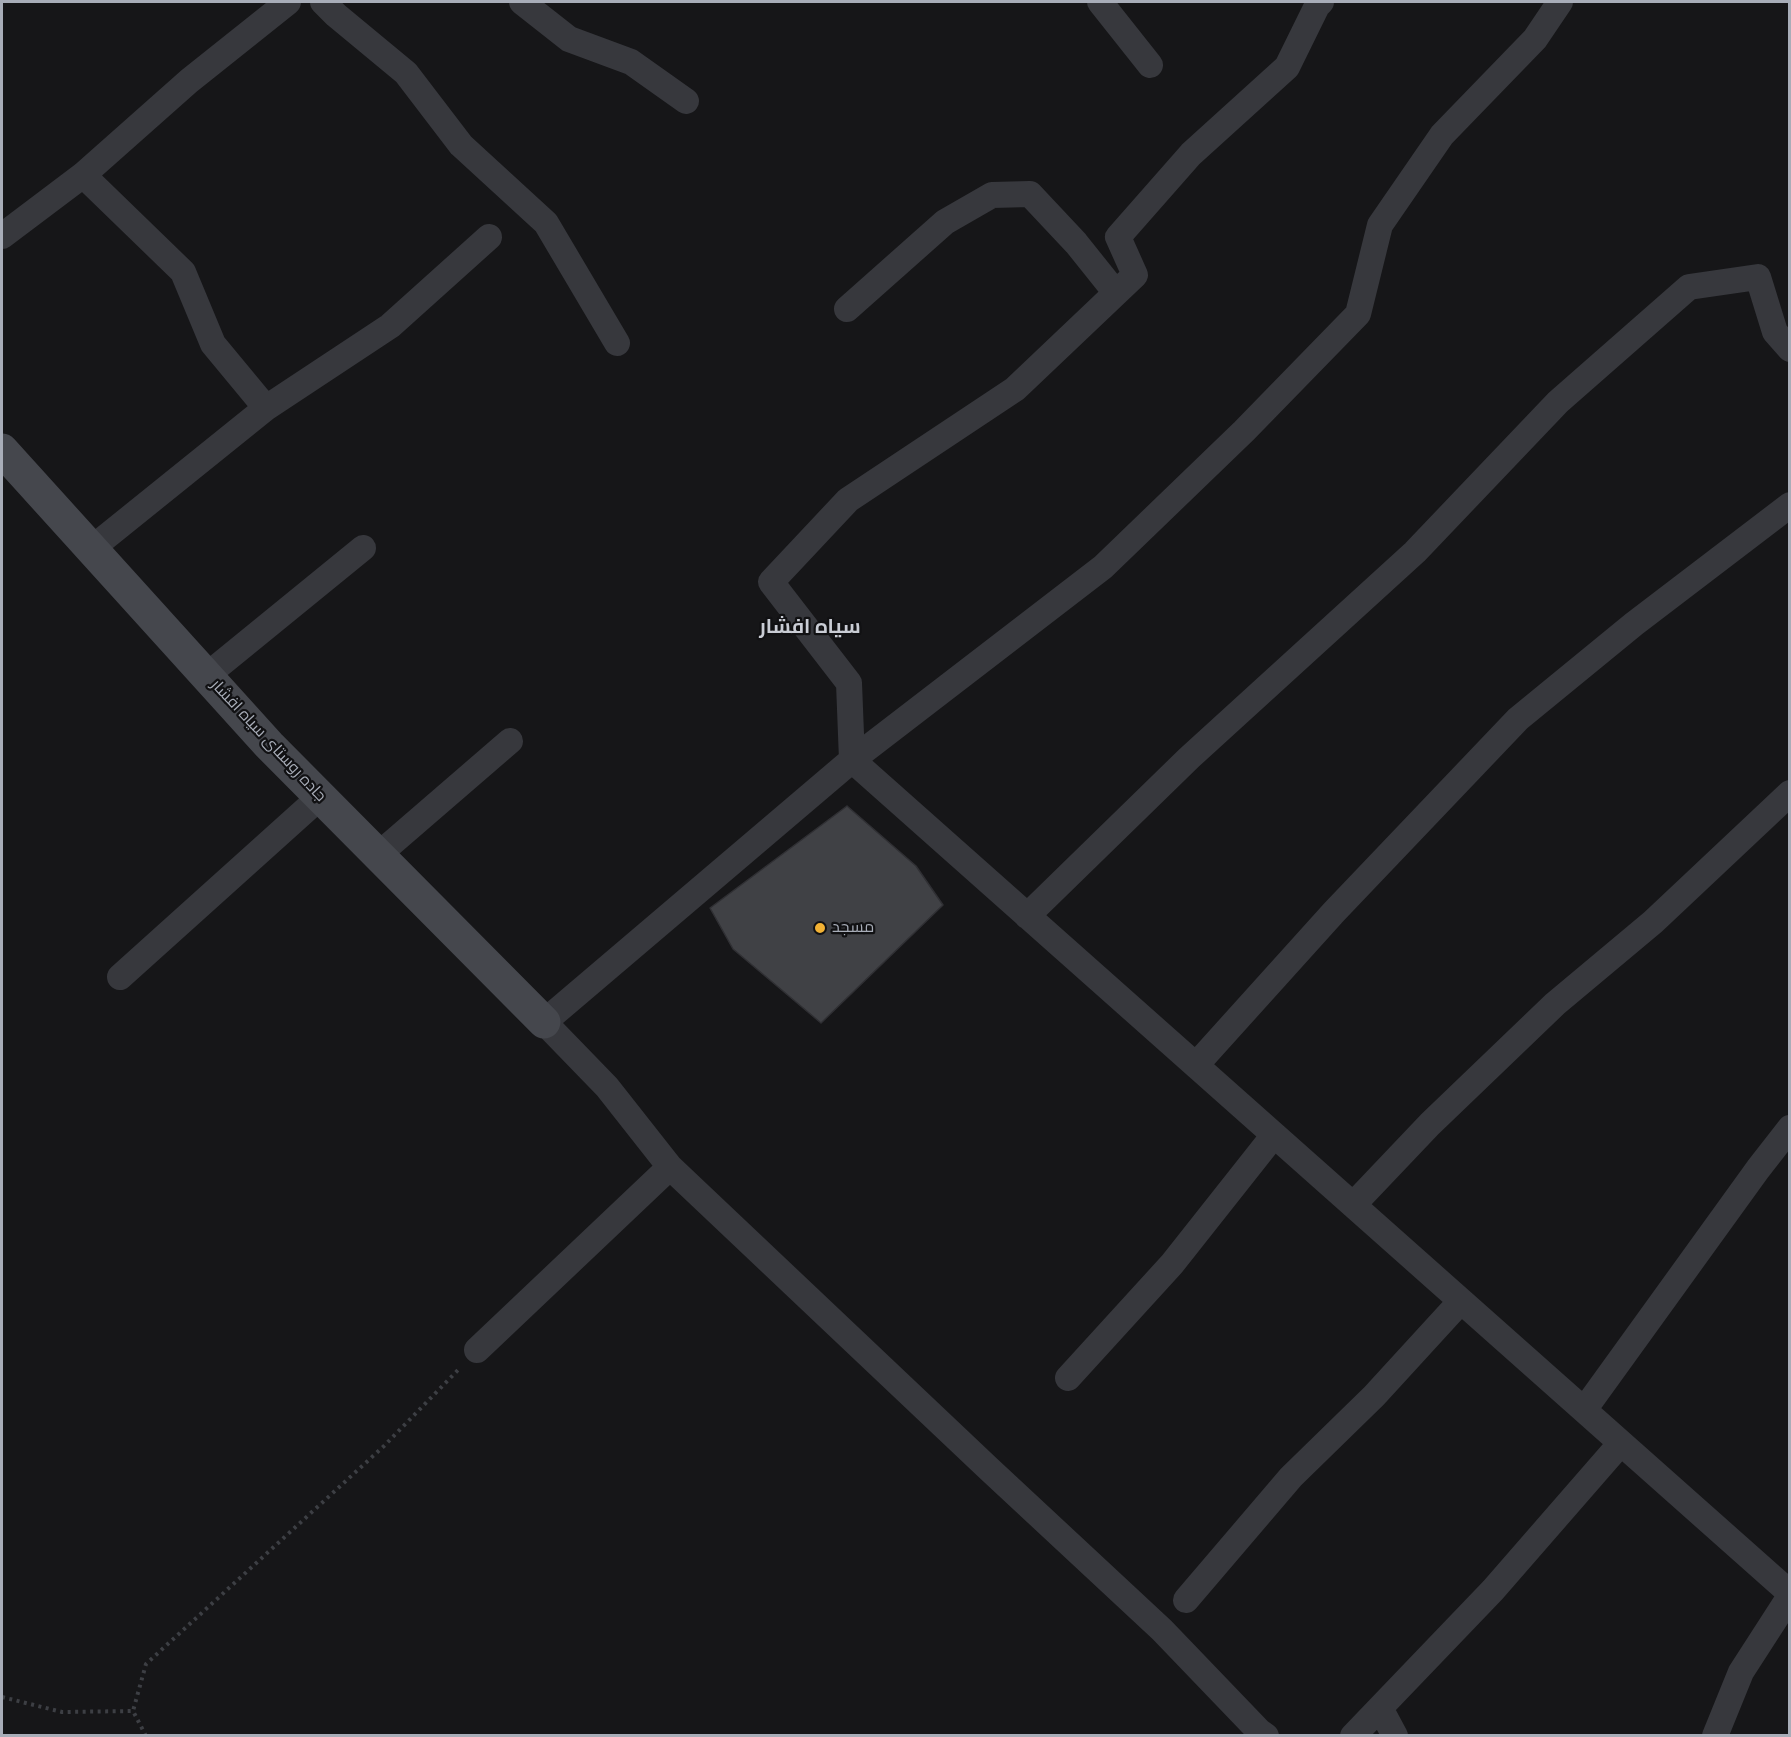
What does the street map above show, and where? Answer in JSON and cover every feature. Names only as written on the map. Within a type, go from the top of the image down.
[{"type":"street","points":[[2,236],[83,175],[189,81],[288,2]]},
{"type":"street","points":[[323,2],[406,73],[461,145],[546,223],[617,343]]},
{"type":"street","points":[[522,2],[569,39],[631,62],[686,101]]},
{"type":"street","points":[[1100,2],[1150,65]]},
{"type":"street","points":[[1322,2],[1317,6],[1287,67],[1191,154],[1118,237],[1135,275],[1015,389],[848,500],[771,582],[849,683],[852,760],[1790,1595],[1741,1672],[1715,1736]]},
{"type":"street","points":[[1266,1736],[1162,1630],[670,1167],[607,1087],[543,1022],[852,760],[1103,567],[1244,431],[1358,314],[1380,225],[1442,135],[1535,39],[1560,2]]},
{"type":"street","points":[[83,175],[183,272],[213,344],[266,408]]},
{"type":"street","points":[[847,309],[945,222],[992,195],[1030,194],[1076,243],[1116,293]]},
{"type":"street","points":[[91,549],[266,408],[390,326],[489,237]]},
{"type":"street","points":[[1027,916],[1190,758],[1415,552],[1558,402],[1689,287],[1758,277],[1775,332],[1790,349]]},
{"type":"street","name":"جاده روستای سیاه افشار","points":[[2,450],[269,746],[543,1022]]},
{"type":"street","points":[[1196,1065],[1334,912],[1518,719],[1634,624],[1790,505]]},
{"type":"street","points":[[206,676],[363,548]]},
{"type":"street","points":[[378,855],[510,741]]},
{"type":"street","points":[[1353,1205],[1430,1124],[1555,1004],[1653,922],[1790,793]]},
{"type":"street","points":[[120,977],[320,797]]},
{"type":"street","points":[[1584,1410],[1751,1178],[1790,1128]]},
{"type":"street","points":[[1068,1378],[1172,1264],[1274,1135]]},
{"type":"street","points":[[477,1350],[670,1167]]},
{"type":"street","points":[[1186,1600],[1291,1477],[1374,1396],[1461,1301]]},
{"type":"street","points":[[1353,1736],[1494,1590],[1621,1443]]},
{"type":"street","points":[[1380,1708],[1395,1736]]},
{"type":"path","points":[[146,1736],[134,1711],[146,1664],[384,1446],[477,1350]]},
{"type":"path","points":[[2,1697],[62,1712],[134,1711]]},
{"type":"building","name":"مسجد","points":[[847,806],[916,866],[943,905],[821,1023],[733,949],[710,908]]},
{"type":"place","name":"مسجد","points":[[820,928]]},
{"type":"district","name":"سیاه افشار","points":[[810,628]]}]
